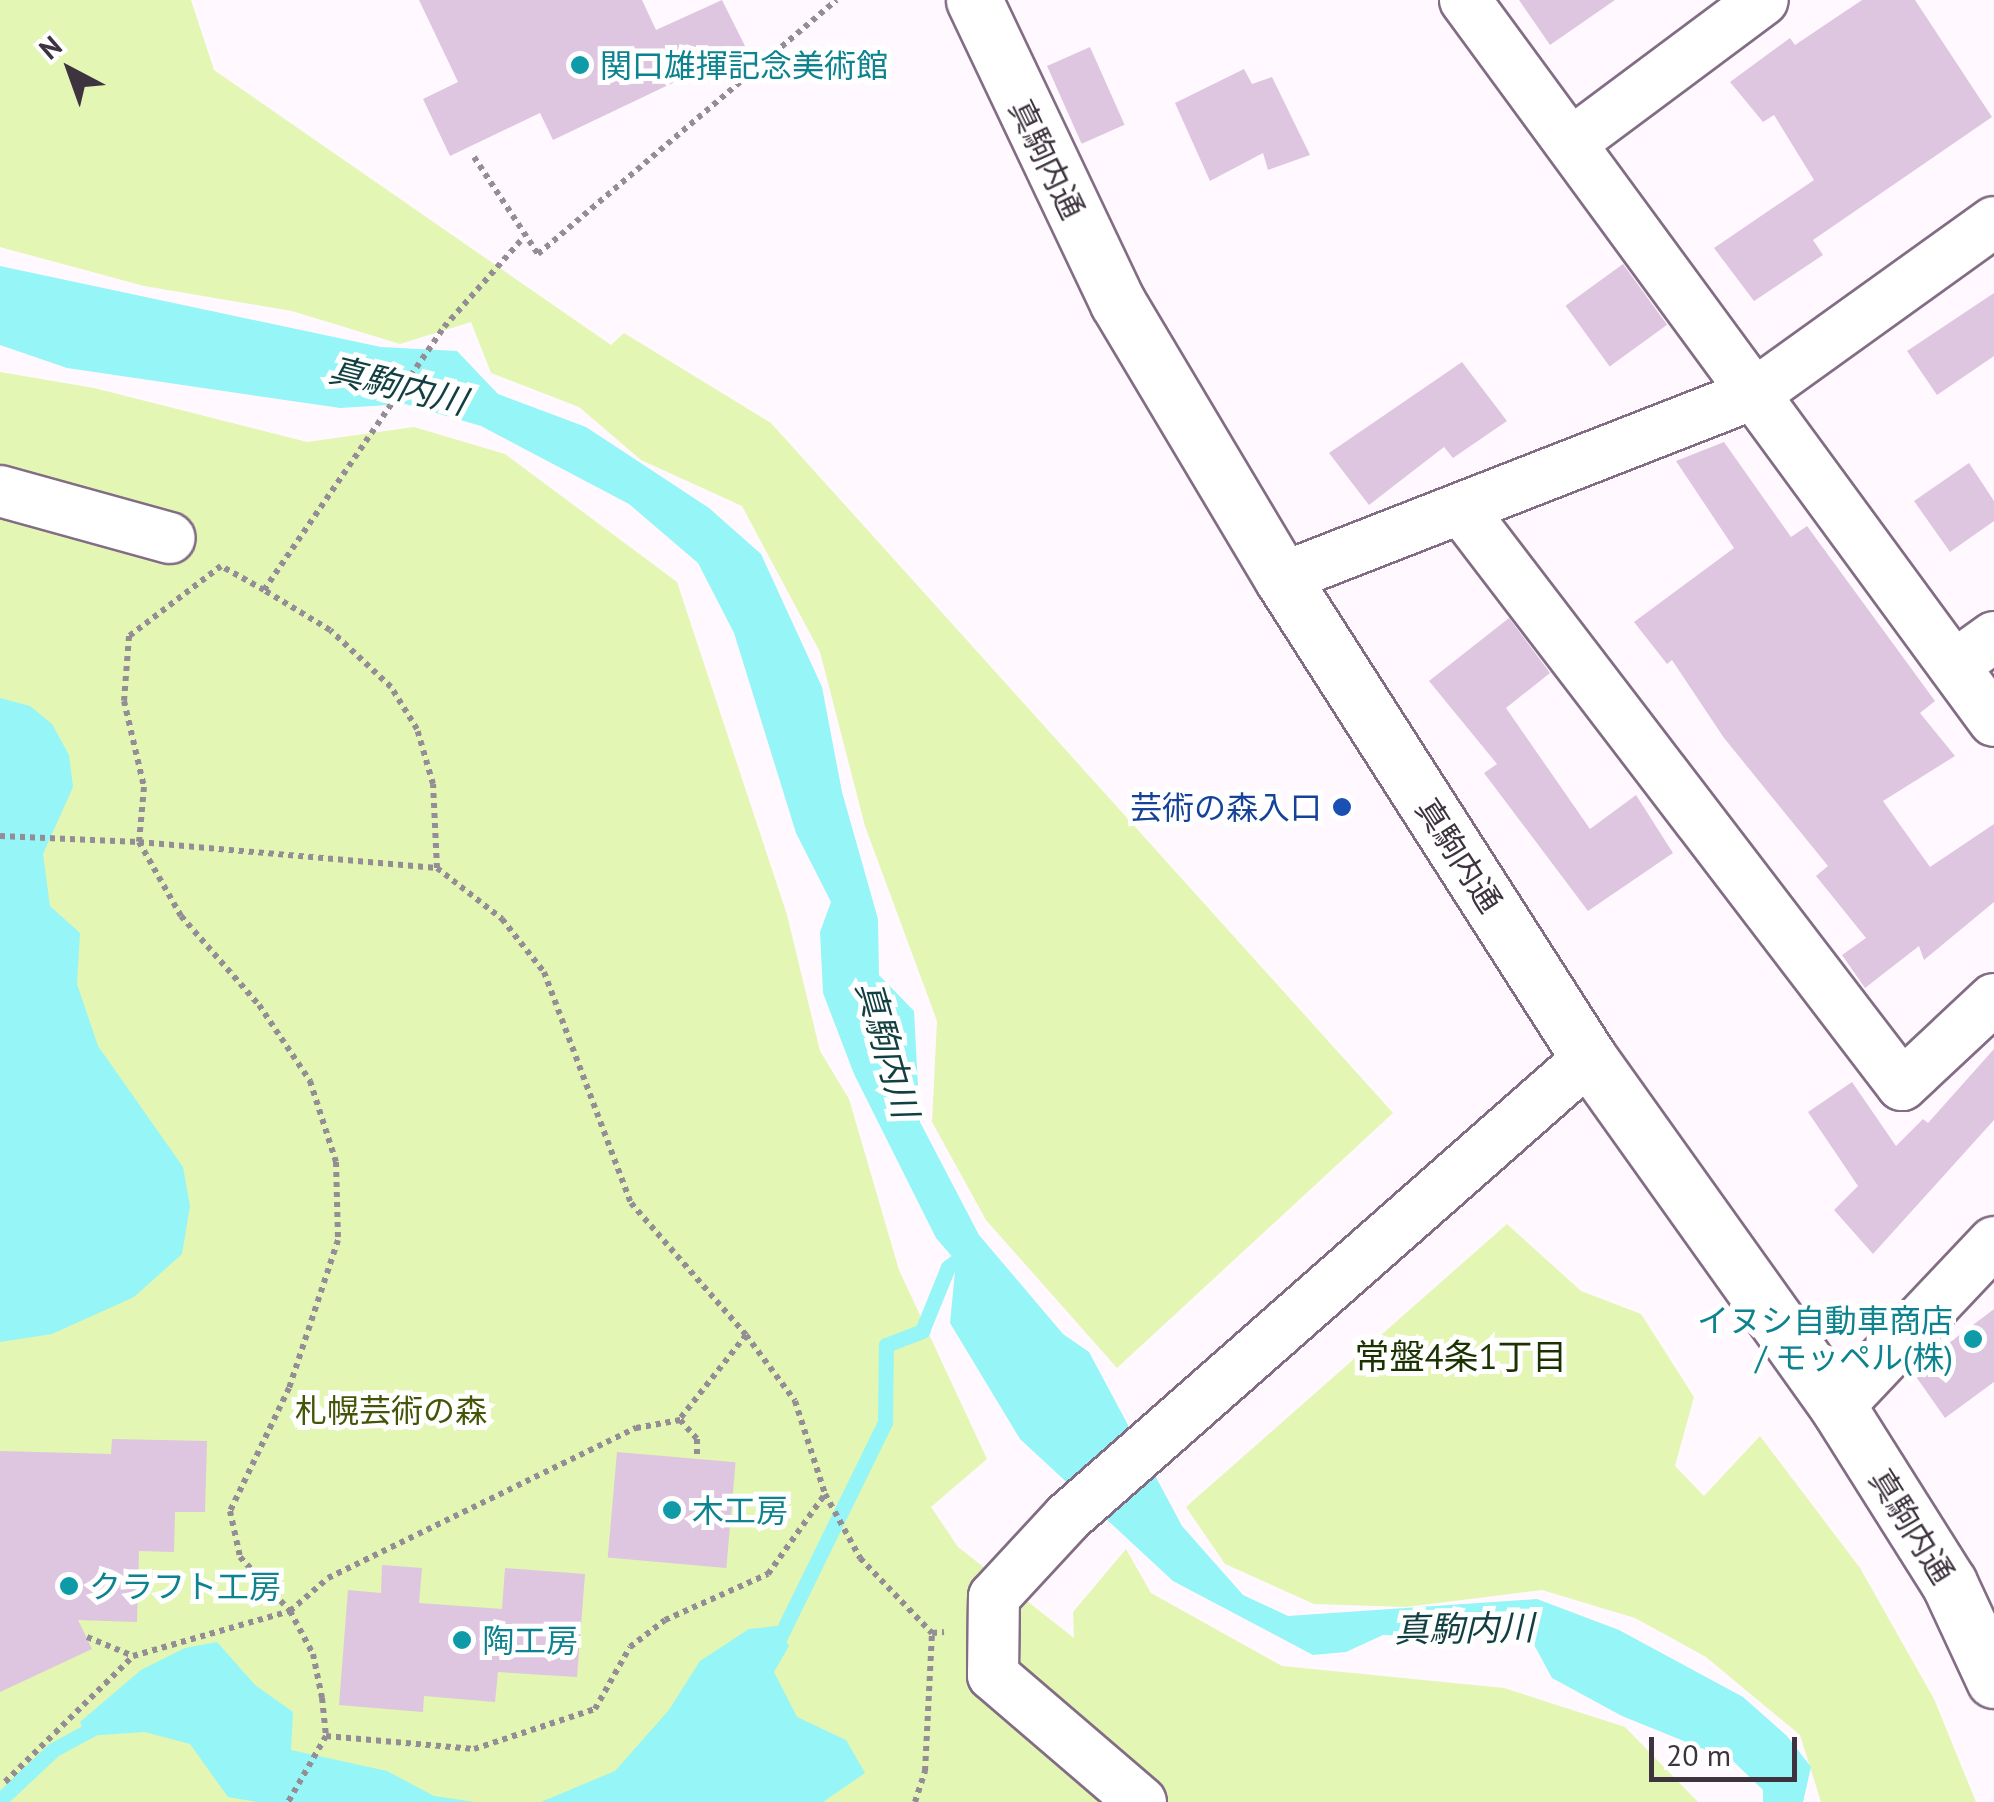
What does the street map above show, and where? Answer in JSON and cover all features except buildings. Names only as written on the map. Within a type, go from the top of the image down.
[{"type":"highway","name":"真駒内通","points":[[974,0],[1118,303],[1282,578],[1590,1058],[1838,1407],[1949,1584],[1994,1680]]},
{"type":"street","points":[[1465,0],[1756,393],[1974,651],[1994,721]]},
{"type":"street","points":[[1571,143],[1763,0]]},
{"type":"street","points":[[1282,578],[1756,393],[1994,222]]},
{"type":"street","points":[[0,491],[170,538]]},
{"type":"street","points":[[1462,510],[1902,1085],[1994,999]]},
{"type":"street","points":[[1141,1802],[993,1676],[994,1597],[1068,1517],[1590,1058]]},
{"type":"street","points":[[1838,1407],[1994,1242]]},
{"type":"path","points":[[474,157],[496,183],[522,239],[538,254],[836,0]]},
{"type":"path","points":[[264,590],[360,443],[444,327],[522,239]]},
{"type":"path","points":[[288,1802],[326,1736],[312,1654],[290,1611],[240,1557],[230,1511],[289,1388],[338,1240],[336,1162],[310,1081],[259,1006],[181,916],[139,842],[144,787],[124,701],[129,636],[221,566],[330,630],[400,700],[417,729],[433,784],[437,868]]},
{"type":"path","points":[[0,836],[64,836],[437,868],[502,919],[544,972],[631,1203],[746,1335],[794,1401],[825,1494],[860,1558],[932,1633],[925,1771],[915,1802]]},
{"type":"path","points":[[5,1782],[133,1656],[290,1611],[328,1578],[398,1542],[636,1428],[678,1421],[746,1335]]},
{"type":"path","points":[[678,1421],[697,1439],[697,1458]]},
{"type":"path","points":[[326,1736],[474,1749],[595,1709],[630,1647],[666,1620],[768,1574],[825,1494]]},
{"type":"path","points":[[932,1633],[993,1626]]},
{"type":"path","points":[[86,1637],[133,1656]]},
{"type":"green space","points":[[0,0],[191,0],[214,70],[611,345],[624,333],[771,423],[1393,1113],[1117,1368],[986,1220],[932,1122],[937,1021],[865,826],[820,652],[742,506],[641,460],[579,407],[491,373],[471,322],[400,344],[292,311],[144,286],[0,247]]},
{"type":"green space","name":"札幌芸術の森","points":[[0,372],[94,388],[307,442],[414,427],[505,454],[677,582],[787,915],[820,1051],[849,1099],[899,1270],[987,1459],[931,1507],[958,1547],[1074,1638],[1073,1612],[1126,1549],[1151,1593],[1282,1666],[1504,1688],[1625,1727],[1698,1802],[0,1802]]},
{"type":"green space","points":[[1507,1224],[1581,1291],[1641,1314],[1694,1397],[1675,1466],[1704,1496],[1760,1436],[1860,1568],[1934,1699],[1976,1802],[1821,1802],[1800,1735],[1706,1657],[1635,1618],[1542,1590],[1406,1607],[1314,1604],[1225,1564],[1186,1507]]},
{"type":"water","name":"真駒内川","points":[[0,266],[381,347],[457,351],[498,394],[586,427],[709,508],[761,554],[822,687],[842,792],[878,919],[879,975],[914,1011],[920,1122],[979,1235],[1063,1334],[1089,1352],[1182,1526],[1243,1595],[1288,1616],[1537,1599],[1619,1630],[1743,1697],[1787,1736],[1811,1767],[1803,1802],[1763,1802],[1763,1790],[1733,1761],[1622,1716],[1552,1678],[1532,1641],[1383,1635],[1346,1652],[1313,1655],[1173,1581],[1020,1439],[950,1323],[956,1261],[936,1238],[854,1074],[823,993],[820,932],[831,902],[796,833],[734,633],[698,563],[629,504],[481,426],[405,404],[340,408],[67,368],[0,345]]},
{"type":"water","points":[[0,698],[30,706],[52,724],[69,755],[73,787],[43,854],[50,906],[80,933],[77,984],[98,1046],[183,1167],[190,1206],[182,1254],[134,1297],[52,1334],[0,1342]]},
{"type":"water","points":[[777,1626],[789,1646],[774,1672],[797,1717],[846,1740],[865,1773],[823,1802],[541,1802],[615,1771],[669,1710],[700,1661],[749,1629]]},
{"type":"water","points":[[217,1642],[255,1685],[293,1712],[291,1750],[387,1771],[434,1796],[475,1802],[257,1802],[228,1797],[190,1744],[145,1732],[86,1736],[80,1722],[141,1670],[185,1648]]},
{"type":"waterway","points":[[773,1651],[885,1422],[886,1345],[922,1331],[948,1267],[970,1251]]},
{"type":"waterway","points":[[0,1800],[53,1750],[99,1725]]},
{"type":"place","name":"関口雄揮記念美術館","points":[[580,65]]},
{"type":"place","name":"芸術の森入口","points":[[1342,807]]},
{"type":"place","name":"イヌシ自動車商店 / モッペル(株)","points":[[1973,1339]]},
{"type":"place","name":"木工房","points":[[672,1510]]},
{"type":"place","name":"クラフト工房","points":[[69,1586]]},
{"type":"place","name":"陶工房","points":[[462,1640]]},
{"type":"district","name":"常盤4条1丁目","points":[[1461,1356]]}]
